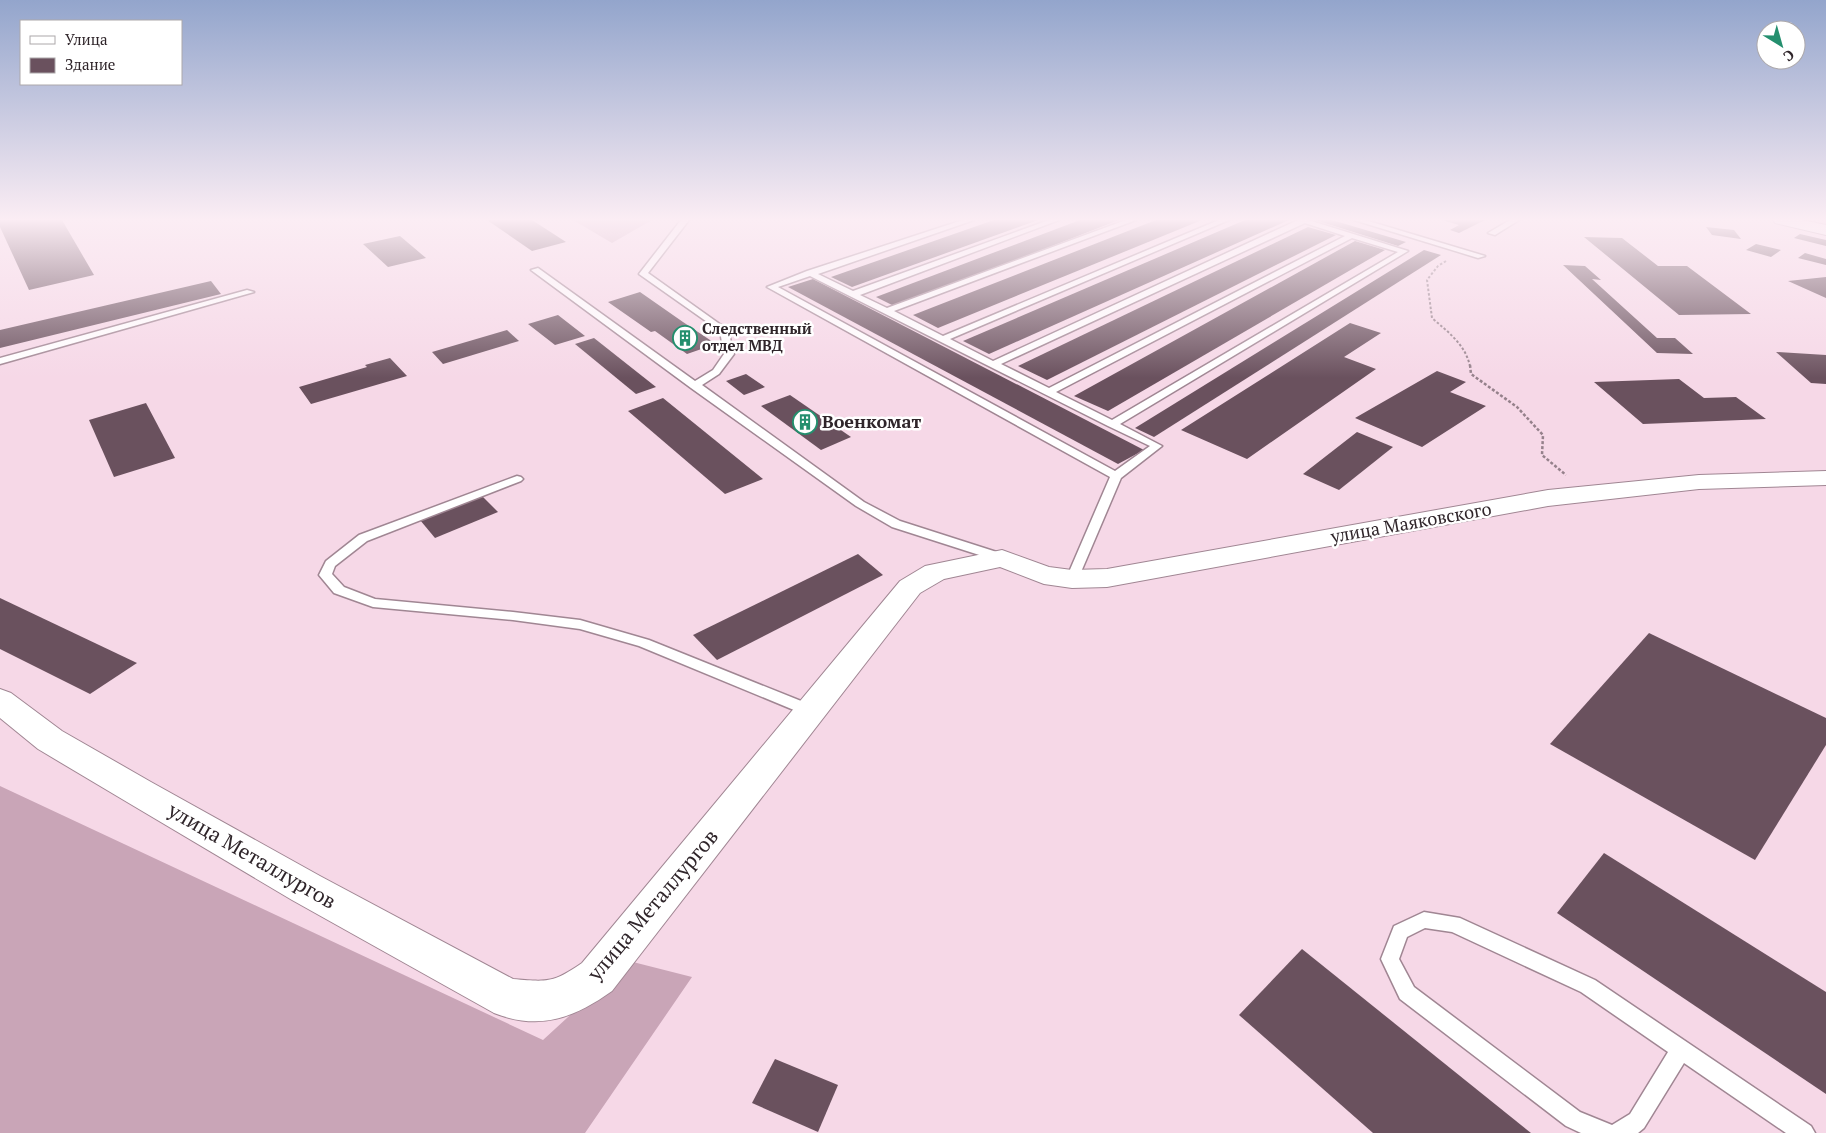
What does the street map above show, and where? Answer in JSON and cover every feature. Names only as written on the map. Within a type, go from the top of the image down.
[{"type":"street","name":"улица Маяковского","points":[[1002,558],[1044,576],[1072,579],[1108,578],[1538,500],[1587,493],[1699,482],[1826,478]]},
{"type":"street","name":"улица Металлургов","points":[[0,700],[50,740],[306,888],[509,998],[548,1002],[573,994],[597,977],[910,587],[935,572],[1002,558]]},
{"type":"lane","points":[[539,273],[860,504],[896,524],[1002,558]]},
{"type":"lane","points":[[644,273],[724,330],[728,354],[716,372],[694,386]]},
{"type":"lane","points":[[1072,579],[1116,476],[1157,446],[810,273],[771,287],[1116,476]]},
{"type":"lane","points":[[854,294],[911,273]]},
{"type":"lane","points":[[888,311],[990,273]]},
{"type":"lane","points":[[943,339],[1100,273]]},
{"type":"lane","points":[[994,364],[1190,273]]},
{"type":"lane","points":[[1050,392],[1281,273]]},
{"type":"lane","points":[[1112,424],[1367,273]]},
{"type":"lane","points":[[0,360],[250,292]]},
{"type":"lane","points":[[516,479],[364,538],[330,564],[325,575],[338,590],[373,603],[513,616],[580,625],[644,643],[811,711]]},
{"type":"lane","points":[[1606,1133],[1573,1119],[1407,993],[1390,960],[1400,932],[1424,920],[1454,924],[1588,986],[1804,1133]]},
{"type":"lane","points":[[1619,1133],[1636,1121],[1681,1049]]},
{"type":"path","points":[[1433,273],[1427,280],[1432,318],[1461,342],[1472,363],[1471,374],[1517,407],[1543,435],[1542,455],[1587,493]]},
{"type":"shaded area","points":[[0,786],[543,1040],[629,961],[692,977],[585,1133],[0,1133]]},
{"type":"building","points":[[21,273],[93,273],[94,275],[29,290]]},
{"type":"building","points":[[843,273],[891,273],[852,287],[831,277]]},
{"type":"building","points":[[940,273],[983,273],[896,307],[876,297]]},
{"type":"building","points":[[1021,273],[1073,273],[938,328],[913,315]]},
{"type":"building","points":[[1122,273],[1171,273],[989,354],[963,341]]},
{"type":"building","points":[[1212,273],[1261,273],[1047,380],[1018,366]]},
{"type":"building","points":[[1297,273],[1346,273],[1108,411],[1074,396]]},
{"type":"building","points":[[1387,273],[1413,273],[1154,437],[1135,428]]},
{"type":"building","points":[[1571,273],[1593,273],[1601,280],[1592,279],[1657,338],[1675,338],[1693,354],[1657,353]]},
{"type":"building","points":[[1628,273],[1696,273],[1751,314],[1679,315]]},
{"type":"building","points":[[1826,277],[1826,298],[1788,281]]},
{"type":"building","points":[[813,279],[1144,450],[1118,464],[788,287]]},
{"type":"building","points":[[211,281],[221,294],[0,348],[0,330]]},
{"type":"building","points":[[640,292],[716,344],[687,354],[655,331],[651,332],[608,302]]},
{"type":"building","points":[[558,315],[585,336],[555,345],[528,324]]},
{"type":"building","points":[[1350,323],[1381,333],[1344,357],[1376,369],[1247,459],[1181,430]]},
{"type":"building","points":[[507,330],[519,341],[443,364],[432,352]]},
{"type":"building","points":[[594,338],[656,387],[636,394],[575,344]]},
{"type":"building","points":[[1776,352],[1826,355],[1826,384],[1811,383]]},
{"type":"building","points":[[390,358],[407,376],[311,404],[299,387],[367,367],[365,365]]},
{"type":"building","points":[[1437,371],[1466,382],[1450,392],[1486,406],[1422,447],[1355,418]]},
{"type":"building","points":[[746,374],[765,387],[744,395],[726,381]]},
{"type":"building","points":[[1679,379],[1704,398],[1736,397],[1766,419],[1643,424],[1594,382]]},
{"type":"building","name":"Военкомат","points":[[790,395],[851,437],[821,450],[761,406]]},
{"type":"building","points":[[663,398],[763,479],[725,494],[628,411]]},
{"type":"building","points":[[146,403],[175,458],[114,477],[89,420]]},
{"type":"building","points":[[1357,432],[1393,447],[1339,490],[1303,474]]},
{"type":"building","points":[[482,496],[498,512],[435,538],[420,520]]},
{"type":"building","points":[[858,554],[883,575],[717,660],[693,635]]},
{"type":"building","points":[[0,598],[137,663],[90,694],[0,649]]},
{"type":"building","points":[[1649,633],[1826,718],[1826,745],[1755,860],[1550,744]]},
{"type":"building","points":[[1604,853],[1826,992],[1826,1094],[1557,913]]},
{"type":"building","points":[[1302,949],[1531,1133],[1373,1133],[1239,1015]]},
{"type":"building","points":[[775,1059],[838,1085],[818,1132],[752,1103]]},
{"type":"place","name":"Следственный отдел МВД","points":[[685,338]]},
{"type":"place","name":"Военкомат","points":[[805,422]]}]
